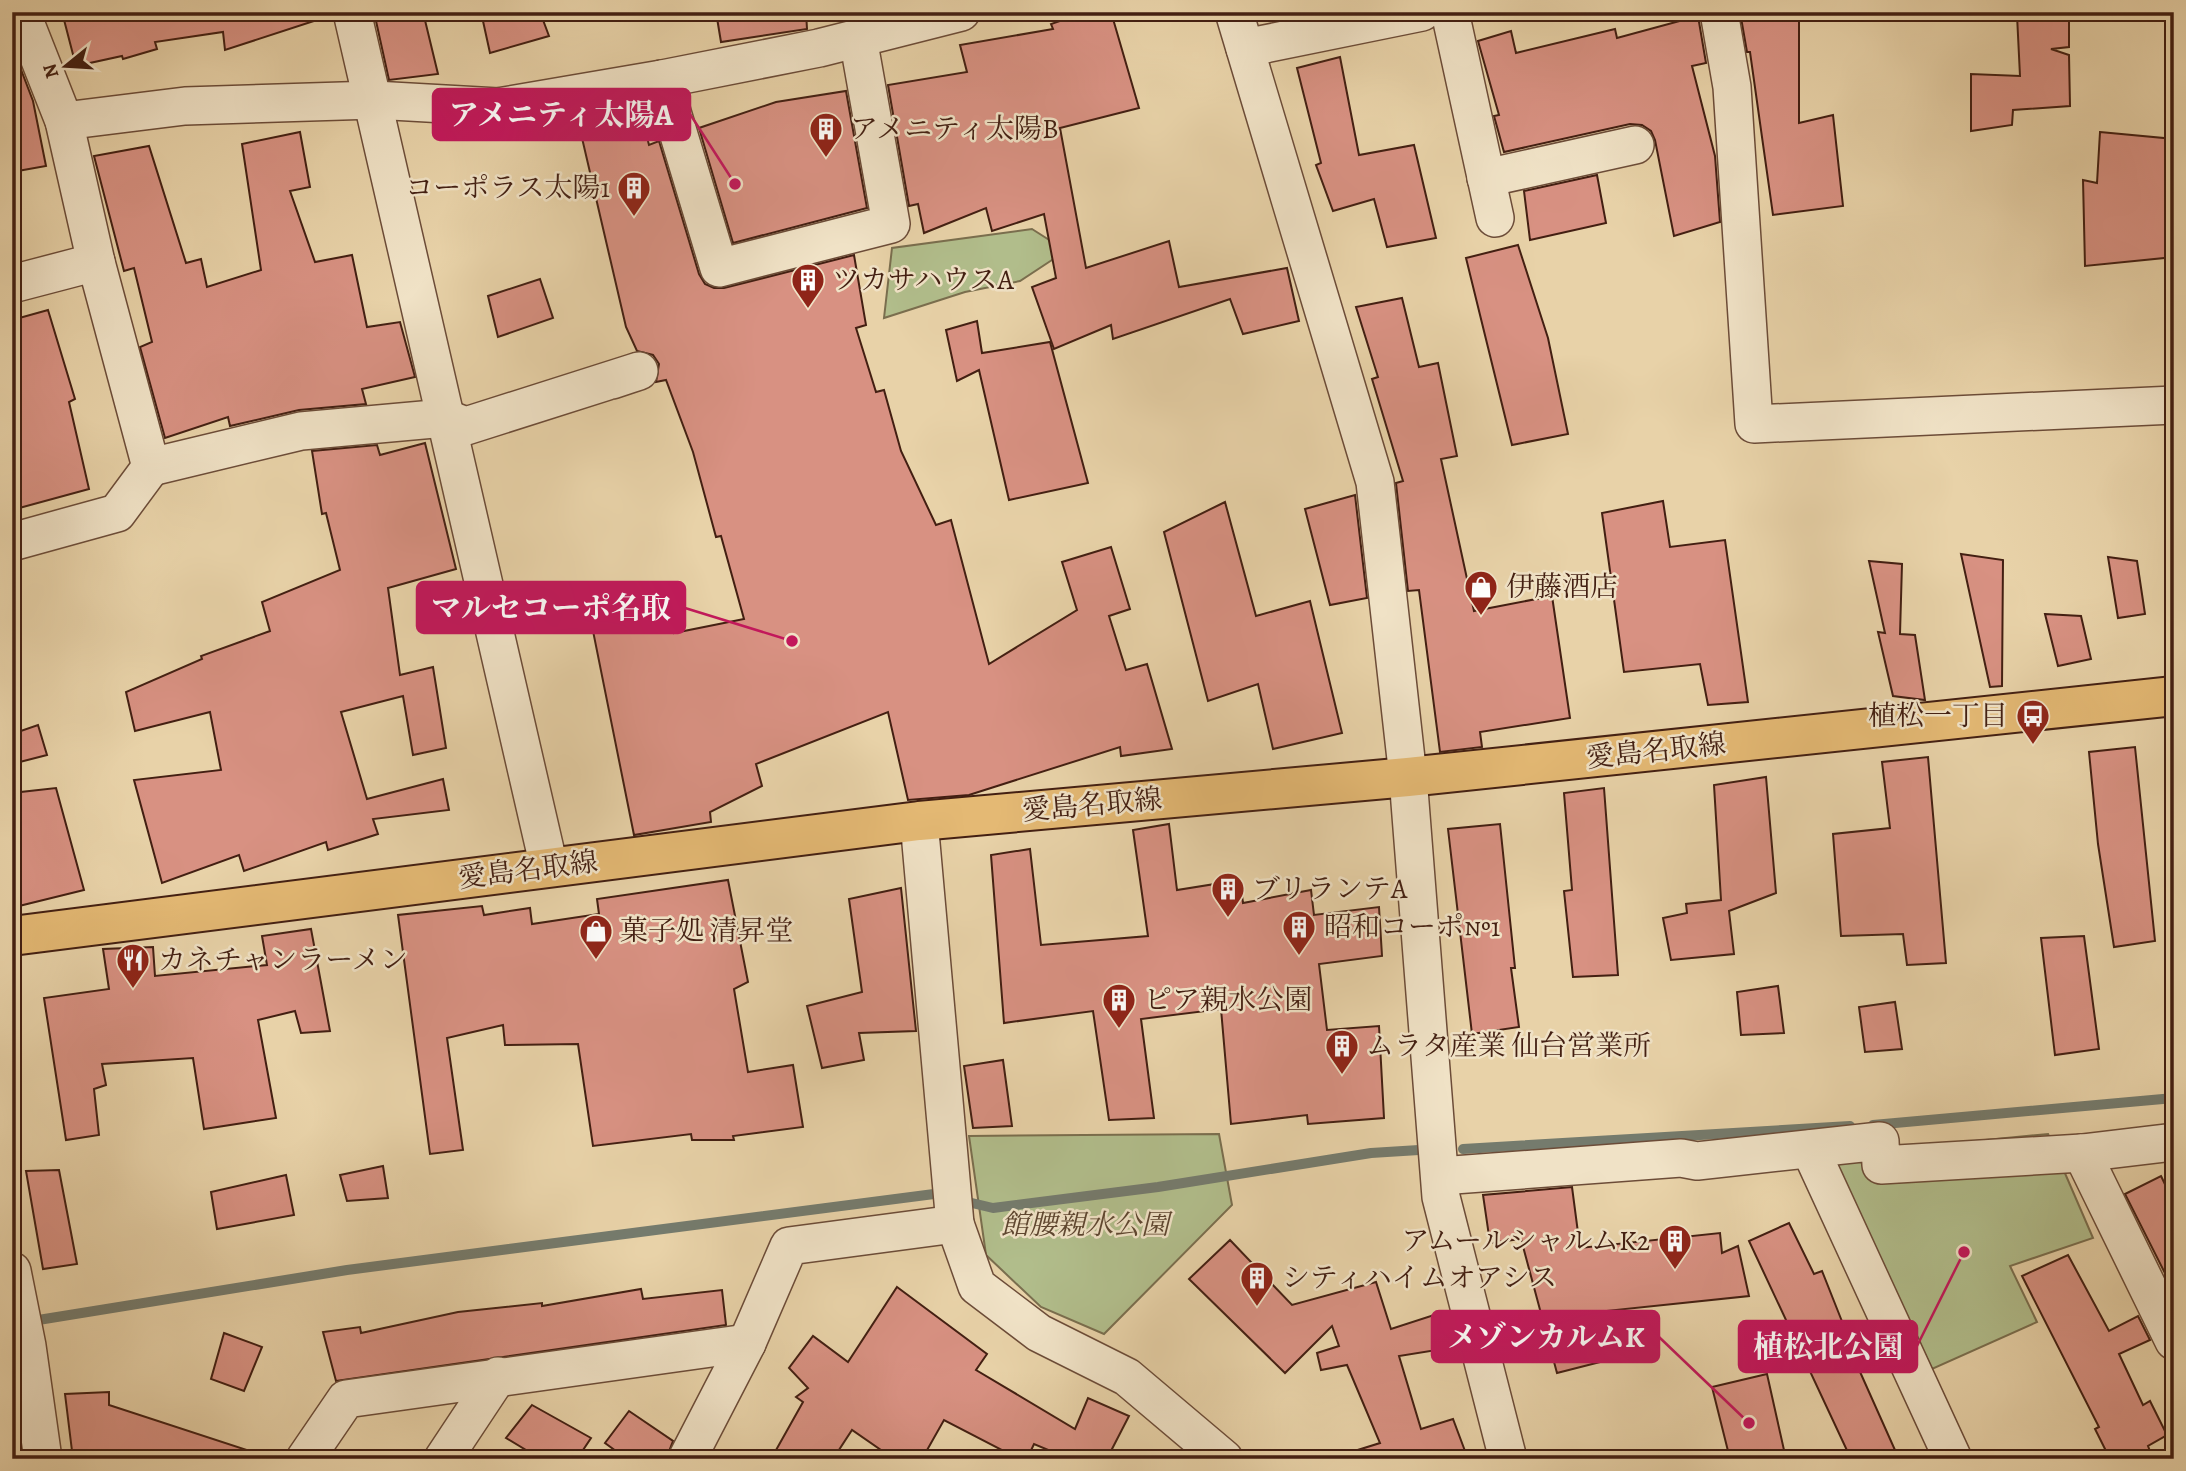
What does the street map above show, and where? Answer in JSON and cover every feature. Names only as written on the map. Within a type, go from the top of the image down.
[{"type":"main road","name":"愛島名取線","points":[[12,936],[919,821],[1408,777],[2174,696]]},
{"type":"street","points":[[21,12],[64,121],[96,262],[151,467]]},
{"type":"street","points":[[352,12],[549,867]]},
{"type":"street","points":[[64,121],[186,106],[373,100],[498,107],[662,79],[858,38],[961,12]]},
{"type":"street","points":[[1234,12],[1375,482],[1408,777],[1441,1197],[1458,1276],[1507,1459]]},
{"type":"street","points":[[1245,48],[1422,12]]},
{"type":"street","points":[[1450,12],[1496,218]]},
{"type":"street","points":[[1718,12],[1732,87],[1754,424],[2174,405]]},
{"type":"street","points":[[662,79],[719,268],[891,224],[858,38]]},
{"type":"street","points":[[1486,178],[1635,145]]},
{"type":"street","points":[[12,284],[96,262]]},
{"type":"street","points":[[12,542],[117,513],[151,467],[301,431],[445,418],[467,426],[639,371],[612,380]]},
{"type":"street","points":[[919,821],[955,1224],[977,1286],[1039,1333],[1127,1377],[1224,1459]]},
{"type":"street","points":[[1440,1176],[1681,1158],[1697,1161],[1880,1141],[1881,1165],[2082,1153],[2174,1142]]},
{"type":"street","points":[[1810,1149],[1953,1459]]},
{"type":"street","points":[[2082,1153],[2174,1341]]},
{"type":"street","points":[[687,1459],[747,1343],[789,1246],[955,1224]]},
{"type":"street","points":[[15,1287],[32,1455]]},
{"type":"street","points":[[305,1459],[346,1399],[747,1343]]},
{"type":"street","points":[[443,1459],[498,1377]]},
{"type":"green space","points":[[1032,229],[1057,245],[1055,258],[1020,281],[965,292],[884,318],[892,248]]},
{"type":"green space","name":"館腰親水公園","points":[[1219,1134],[1232,1205],[1104,1334],[1041,1307],[986,1255],[969,1136]]},
{"type":"green space","points":[[2048,1134],[2093,1238],[2010,1266],[2037,1322],[1932,1369],[1831,1155]]},
{"type":"building","points":[[62,12],[322,12],[323,18],[225,50],[223,32],[155,42],[157,49],[123,59],[122,56],[76,66]]},
{"type":"building","points":[[423,12],[438,74],[389,80],[376,21]]},
{"type":"building","points":[[481,12],[540,12],[549,36],[490,53]]},
{"type":"building","points":[[716,12],[806,12],[807,29],[721,42]]},
{"type":"building","points":[[1086,12],[1111,12],[1139,108],[1060,128],[1086,268],[1169,241],[1179,287],[1287,268],[1299,321],[1243,334],[1230,299],[1113,339],[1111,325],[1054,349],[1032,287],[1056,278],[1044,214],[992,231],[986,208],[924,233],[918,204],[909,206],[888,85],[967,72],[960,45],[1053,29],[1051,24]]},
{"type":"building","points":[[1740,12],[1799,12],[1799,123],[1833,115],[1843,206],[1773,215],[1750,52],[1747,52]]},
{"type":"building","points":[[2069,12],[2069,47],[2051,49],[2069,55],[2070,106],[2013,110],[2012,125],[1971,131],[1971,74],[2020,76],[2017,15]]},
{"type":"building","points":[[1698,16],[1706,63],[1692,66],[1715,156],[1720,222],[1674,236],[1655,140],[1651,131],[1642,125],[1630,124],[1504,152],[1494,116],[1499,115],[1478,41],[1511,31],[1516,53],[1615,29],[1617,38]]},
{"type":"building","points":[[1340,57],[1359,155],[1414,145],[1436,238],[1387,247],[1374,199],[1333,211],[1316,165],[1321,163],[1297,68]]},
{"type":"building","points":[[20,67],[33,101],[46,166],[12,172],[12,68]]},
{"type":"building","points":[[846,91],[867,208],[733,243],[699,128],[776,102]]},
{"type":"building","points":[[643,122],[649,145],[659,141],[699,274],[705,284],[724,288],[854,255],[866,325],[856,328],[876,392],[884,390],[901,451],[936,525],[951,520],[989,664],[1077,610],[1062,562],[1111,547],[1130,609],[1109,616],[1126,670],[1147,664],[1172,749],[1121,756],[1120,747],[969,795],[908,800],[888,712],[756,764],[762,786],[710,812],[711,822],[634,835],[593,631],[668,604],[674,633],[744,619],[721,536],[716,537],[693,452],[666,380],[656,382],[659,364],[653,355],[637,351],[626,327],[582,138]]},
{"type":"building","points":[[300,132],[310,187],[290,191],[315,262],[352,255],[367,327],[400,322],[415,377],[362,389],[366,404],[299,410],[230,426],[228,417],[165,438],[140,347],[152,342],[134,268],[124,271],[94,156],[149,146],[186,263],[201,259],[207,287],[261,270],[242,144]]},
{"type":"building","points":[[2100,132],[2174,139],[2174,257],[2085,266],[2083,180],[2097,183]]},
{"type":"building","points":[[1597,175],[1606,223],[1530,240],[1524,191]]},
{"type":"building","points":[[1518,245],[1548,338],[1568,434],[1512,445],[1466,258]]},
{"type":"building","points":[[540,279],[553,318],[498,337],[488,296]]},
{"type":"building","points":[[1402,298],[1419,367],[1438,363],[1457,456],[1441,459],[1474,611],[1552,596],[1570,718],[1480,732],[1482,747],[1440,752],[1419,590],[1408,591],[1396,483],[1403,481],[1372,379],[1378,377],[1356,307]]},
{"type":"building","points":[[48,310],[75,399],[69,402],[89,489],[12,510],[12,320]]},
{"type":"building","points":[[977,321],[982,353],[1050,342],[1088,483],[1009,500],[979,370],[957,381],[946,330]]},
{"type":"building","points":[[425,443],[456,569],[388,588],[400,675],[433,667],[446,748],[413,755],[403,696],[341,712],[367,799],[443,779],[449,810],[373,819],[378,834],[328,850],[326,842],[244,871],[239,855],[162,883],[134,780],[221,770],[210,712],[135,731],[126,692],[202,659],[201,656],[270,631],[262,602],[340,570],[326,513],[322,514],[312,451],[377,445],[380,455]]},
{"type":"building","points":[[1355,495],[1367,598],[1330,605],[1305,509]]},
{"type":"building","points":[[1663,501],[1670,547],[1725,540],[1748,702],[1708,705],[1700,664],[1624,672],[1602,513]]},
{"type":"building","points":[[1225,502],[1256,616],[1310,601],[1342,733],[1273,749],[1258,684],[1208,701],[1164,532]]},
{"type":"building","points":[[1961,554],[2003,560],[2002,686],[1990,687]]},
{"type":"building","points":[[2108,557],[2137,561],[2145,614],[2118,618]]},
{"type":"building","points":[[1869,561],[1902,564],[1900,634],[1915,635],[1925,700],[1893,696],[1878,632],[1885,633]]},
{"type":"building","points":[[2045,614],[2081,616],[2091,659],[2058,666]]},
{"type":"building","points":[[38,725],[47,755],[12,764],[12,734]]},
{"type":"building","points":[[2135,747],[2155,941],[2114,947],[2098,844],[2089,752]]},
{"type":"building","points":[[1928,757],[1946,963],[1907,965],[1903,934],[1841,936],[1833,834],[1890,828],[1882,762]]},
{"type":"building","points":[[1766,777],[1776,893],[1729,911],[1734,954],[1671,960],[1663,918],[1687,913],[1686,904],[1721,900],[1714,785]]},
{"type":"building","points":[[56,788],[84,890],[19,906],[12,881],[12,793]]},
{"type":"building","points":[[1604,788],[1618,975],[1573,977],[1564,891],[1572,890],[1564,793]]},
{"type":"building","points":[[1169,824],[1177,890],[1240,880],[1243,903],[1311,890],[1314,915],[1379,907],[1382,956],[1319,964],[1327,1030],[1379,1026],[1384,1118],[1308,1124],[1307,1115],[1231,1124],[1221,1009],[1141,1019],[1154,1118],[1109,1120],[1093,1011],[1004,1023],[991,855],[1030,849],[1041,945],[1148,936],[1133,830]]},
{"type":"building","points":[[1500,824],[1515,968],[1511,968],[1519,1027],[1472,1034],[1448,829]]},
{"type":"building","points":[[728,880],[748,982],[734,989],[748,1072],[793,1065],[803,1127],[733,1136],[734,1140],[692,1140],[691,1134],[593,1146],[578,1044],[505,1045],[503,1025],[447,1038],[463,1150],[430,1154],[398,915],[482,906],[484,915],[530,908],[532,924],[599,914],[597,899]]},
{"type":"building","points":[[901,888],[916,1031],[859,1033],[864,1060],[822,1068],[807,1006],[862,992],[849,899]]},
{"type":"building","points":[[311,929],[330,1031],[301,1033],[295,1011],[258,1020],[276,1118],[204,1129],[193,1058],[102,1064],[106,1085],[94,1089],[99,1135],[66,1140],[44,998],[109,989],[103,949],[153,947],[155,976],[267,965],[262,936]]},
{"type":"building","points":[[2084,936],[2099,1049],[2055,1055],[2041,938]]},
{"type":"building","points":[[1778,986],[1784,1033],[1741,1035],[1737,992]]},
{"type":"building","points":[[1895,1002],[1902,1049],[1865,1052],[1859,1007]]},
{"type":"building","points":[[1003,1060],[1012,1126],[973,1128],[964,1066]]},
{"type":"building","points":[[383,1166],[388,1198],[347,1201],[340,1175]]},
{"type":"building","points":[[59,1170],[77,1264],[43,1269],[26,1171]]},
{"type":"building","points":[[286,1175],[294,1215],[217,1229],[211,1192]]},
{"type":"building","points":[[2161,1176],[2174,1203],[2174,1291],[2125,1194]]},
{"type":"building","points":[[1572,1187],[1580,1248],[1720,1233],[1722,1253],[1738,1246],[1749,1296],[1596,1312],[1608,1360],[1557,1373],[1521,1239],[1490,1243],[1483,1195]]},
{"type":"building","points":[[1789,1223],[1814,1274],[1822,1271],[1847,1334],[1844,1336],[1899,1459],[1851,1459],[1749,1241]]},
{"type":"building","points":[[1230,1240],[1292,1305],[1376,1282],[1391,1329],[1434,1315],[1443,1349],[1399,1356],[1421,1429],[1453,1419],[1465,1451],[1436,1459],[1349,1459],[1348,1453],[1380,1443],[1347,1365],[1321,1370],[1317,1353],[1339,1346],[1332,1326],[1285,1373],[1189,1279]]},
{"type":"building","points":[[2068,1255],[2109,1331],[2138,1316],[2150,1340],[2119,1354],[2143,1405],[2150,1401],[2167,1435],[2148,1446],[2153,1459],[2110,1459],[2095,1429],[2099,1427],[2022,1276]]},
{"type":"building","points":[[897,1287],[987,1354],[976,1370],[1075,1429],[1088,1398],[1129,1416],[1111,1451],[1123,1459],[1062,1459],[1063,1456],[1034,1444],[1027,1459],[1019,1459],[944,1420],[922,1459],[894,1459],[852,1430],[833,1459],[771,1459],[803,1402],[796,1397],[808,1388],[789,1368],[813,1336],[848,1362]]},
{"type":"building","points":[[641,1289],[643,1299],[722,1290],[726,1325],[336,1381],[323,1332],[360,1327],[361,1333],[458,1312],[542,1303],[542,1306]]},
{"type":"building","points":[[224,1333],[262,1347],[244,1391],[211,1379]]},
{"type":"building","points":[[1767,1374],[1786,1459],[1730,1459],[1712,1387]]},
{"type":"building","points":[[109,1392],[109,1405],[256,1453],[255,1459],[73,1459],[65,1394]]},
{"type":"building","points":[[532,1405],[591,1438],[577,1459],[541,1459],[506,1438]]},
{"type":"building","points":[[629,1411],[673,1441],[666,1459],[627,1459],[605,1443]]},
{"type":"waterway","points":[[1873,1125],[2174,1098]]},
{"type":"waterway","points":[[1463,1149],[1850,1126]]},
{"type":"waterway","points":[[26,1322],[347,1270],[934,1194],[993,1208],[1158,1187],[1371,1153],[1419,1150]]},
{"type":"place","name":"アメニティ太陽B","points":[[826,159]]},
{"type":"place","name":"アメニティ太陽A","points":[[735,184]]},
{"type":"place","name":"コーポラス太陽1","points":[[634,218]]},
{"type":"place","name":"ツカサハウスA","points":[[808,310]]},
{"type":"place","name":"伊藤酒店","points":[[1481,617]]},
{"type":"place","name":"マルセコーポ名取","points":[[792,641]]},
{"type":"place","name":"植松一丁目","points":[[2033,746]]},
{"type":"place","name":"ブリランテA","points":[[1228,919]]},
{"type":"place","name":"昭和コーポ№1","points":[[1299,957]]},
{"type":"place","name":"菓子処 清昇堂","points":[[596,961]]},
{"type":"place","name":"カネチャンラーメン","points":[[133,990]]},
{"type":"place","name":"ピア親水公園","points":[[1119,1030]]},
{"type":"place","name":"ムラタ産業 仙台営業所","points":[[1342,1076]]},
{"type":"place","name":"植松北公園","points":[[1964,1252]]},
{"type":"place","name":"アムールシャルムK2","points":[[1675,1271]]},
{"type":"place","name":"シティハイムオアシス","points":[[1257,1308]]},
{"type":"place","name":"メゾンカルムK","points":[[1749,1423]]}]
